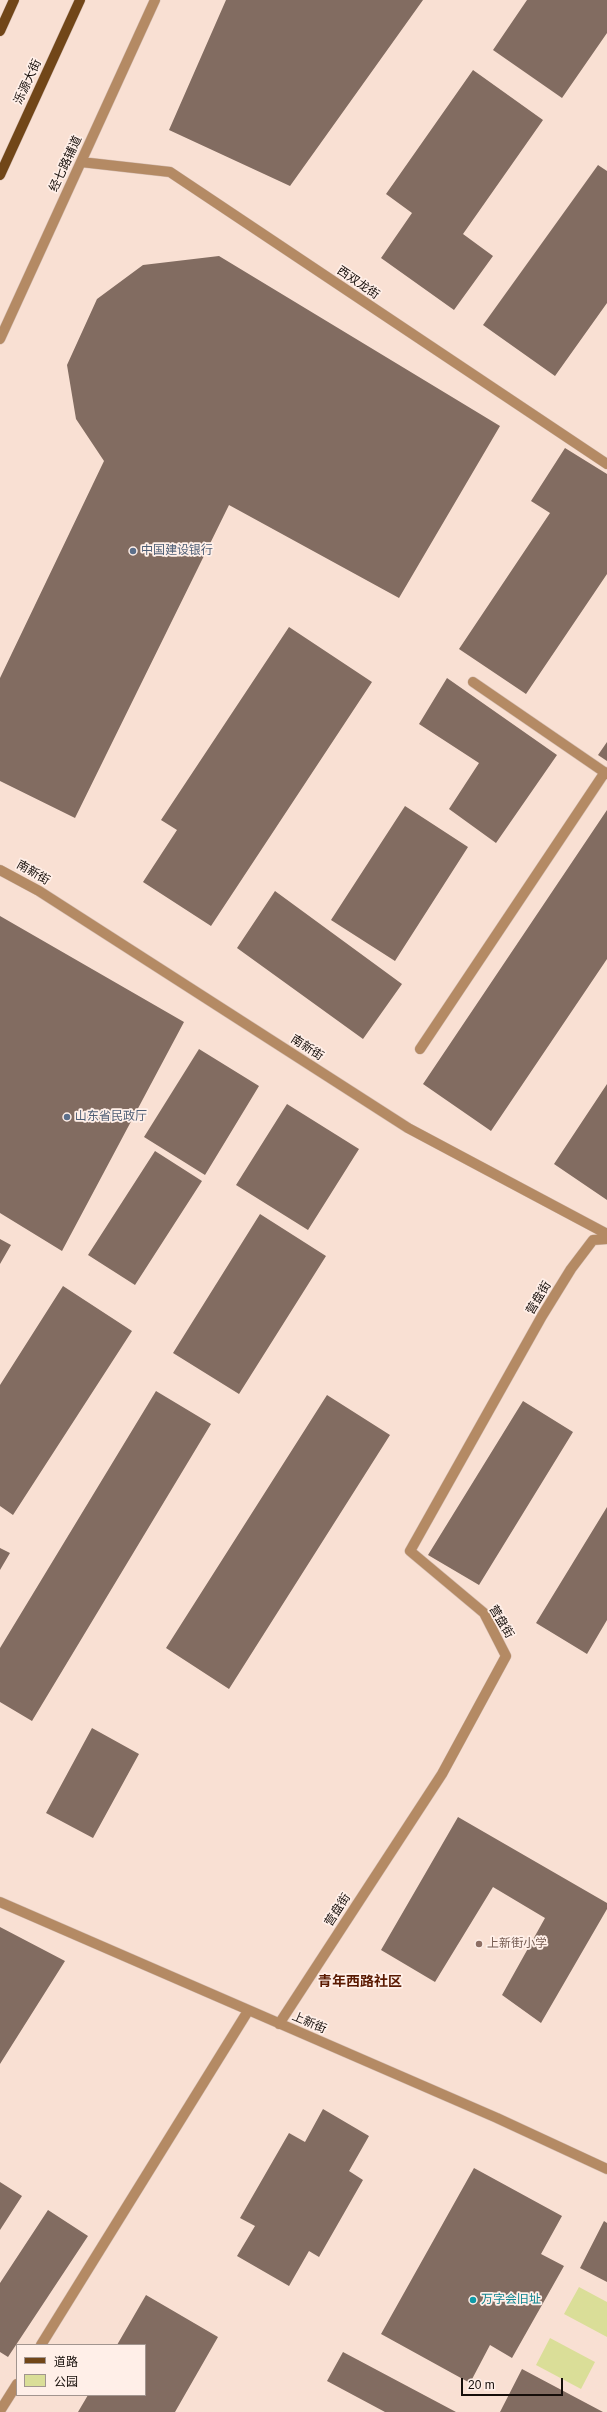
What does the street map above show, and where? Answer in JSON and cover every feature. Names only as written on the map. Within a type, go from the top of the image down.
[{"type":"main road","points":[[0,31],[14,0]]},
{"type":"main road","name":"泺源大街","points":[[0,175],[80,0]]},
{"type":"street","name":"经七路辅道","points":[[0,339],[155,0]]},
{"type":"street","name":"西双龙街","points":[[81,162],[170,172],[607,464]]},
{"type":"street","points":[[420,1049],[606,773],[473,682]]},
{"type":"street","name":"南新街","points":[[0,870],[39,891],[408,1128],[607,1234]]},
{"type":"street","name":"营盘街","points":[[280,2024],[436,1784],[506,1656],[484,1613],[410,1551],[542,1316],[571,1269],[593,1240],[607,1239]]},
{"type":"street","name":"上新街","points":[[0,1902],[497,2118],[607,2169]]},
{"type":"street","points":[[42,2344],[248,2011]]},
{"type":"street","points":[[0,2411],[16,2386]]},
{"type":"green space","points":[[579,2287],[607,2302],[607,2337],[564,2314]]},
{"type":"green space","points":[[550,2338],[595,2362],[581,2389],[536,2365]]},
{"type":"building","points":[[226,0],[423,0],[290,186],[169,130]]},
{"type":"building","points":[[527,0],[607,0],[607,33],[562,98],[493,50]]},
{"type":"building","points":[[473,70],[543,120],[463,234],[493,256],[454,310],[381,258],[412,213],[386,194]]},
{"type":"building","points":[[598,165],[607,171],[607,303],[555,376],[483,325]]},
{"type":"building","name":"中国建设银行","points":[[219,256],[500,426],[399,598],[229,505],[75,818],[0,781],[0,678],[104,461],[76,419],[67,365],[97,299],[143,265]]},
{"type":"building","points":[[565,448],[607,474],[607,574],[526,694],[459,649],[550,513],[531,501]]},
{"type":"building","points":[[289,627],[372,682],[211,926],[143,882],[177,830],[161,820]]},
{"type":"building","points":[[447,678],[557,755],[496,843],[449,809],[479,763],[419,724]]},
{"type":"building","points":[[607,742],[607,761],[598,755]]},
{"type":"building","points":[[405,806],[468,847],[395,961],[331,920]]},
{"type":"building","points":[[607,810],[607,959],[491,1131],[423,1084]]},
{"type":"building","points":[[275,891],[402,984],[363,1039],[237,948]]},
{"type":"building","name":"山东省民政厅","points":[[0,916],[184,1022],[62,1251],[0,1213]]},
{"type":"building","points":[[199,1049],[259,1086],[205,1175],[144,1137]]},
{"type":"building","points":[[607,1084],[607,1200],[554,1164]]},
{"type":"building","points":[[287,1104],[359,1149],[308,1230],[236,1185]]},
{"type":"building","points":[[155,1151],[202,1181],[135,1285],[88,1255]]},
{"type":"building","points":[[260,1214],[326,1256],[239,1394],[173,1353]]},
{"type":"building","points":[[0,1239],[11,1245],[0,1264]]},
{"type":"building","points":[[63,1286],[132,1331],[13,1515],[0,1506],[0,1385]]},
{"type":"building","points":[[156,1391],[211,1424],[32,1721],[0,1702],[0,1648]]},
{"type":"building","points":[[327,1395],[390,1435],[229,1689],[166,1648]]},
{"type":"building","points":[[523,1401],[573,1432],[479,1585],[428,1555]]},
{"type":"building","points":[[607,1507],[607,1620],[587,1654],[536,1623]]},
{"type":"building","points":[[0,1548],[10,1553],[0,1570]]},
{"type":"building","points":[[92,1728],[139,1754],[93,1838],[46,1813]]},
{"type":"building","points":[[458,1817],[607,1903],[607,1909],[541,2023],[502,1995],[545,1918],[493,1887],[435,1982],[381,1950]]},
{"type":"building","points":[[0,1927],[65,1961],[0,2064]]},
{"type":"building","points":[[323,2109],[369,2136],[349,2171],[363,2180],[319,2257],[309,2251],[289,2286],[237,2256],[255,2226],[240,2218],[289,2133],[305,2142]]},
{"type":"building","name":"万字会旧址","points":[[474,2168],[562,2216],[541,2254],[564,2266],[512,2358],[490,2345],[470,2383],[381,2334]]},
{"type":"building","points":[[0,2182],[22,2196],[0,2230]]},
{"type":"building","points":[[48,2210],[88,2236],[8,2357],[0,2352],[0,2283]]},
{"type":"building","points":[[604,2221],[607,2223],[607,2282],[580,2268]]},
{"type":"building","points":[[146,2295],[218,2337],[175,2412],[78,2412],[87,2396],[146,2396],[146,2344],[118,2344]]},
{"type":"building","points":[[343,2352],[456,2412],[385,2412],[327,2381]]},
{"type":"building","points":[[522,2369],[603,2412],[500,2412]]},
{"type":"place","name":"中国建设银行","points":[[133,551]]},
{"type":"place","name":"山东省民政厅","points":[[67,1117]]},
{"type":"place","name":"上新街小学","points":[[479,1944]]},
{"type":"place","name":"万字会旧址","points":[[473,2300]]},
{"type":"district","name":"青年西路社区","points":[[360,1982]]}]
